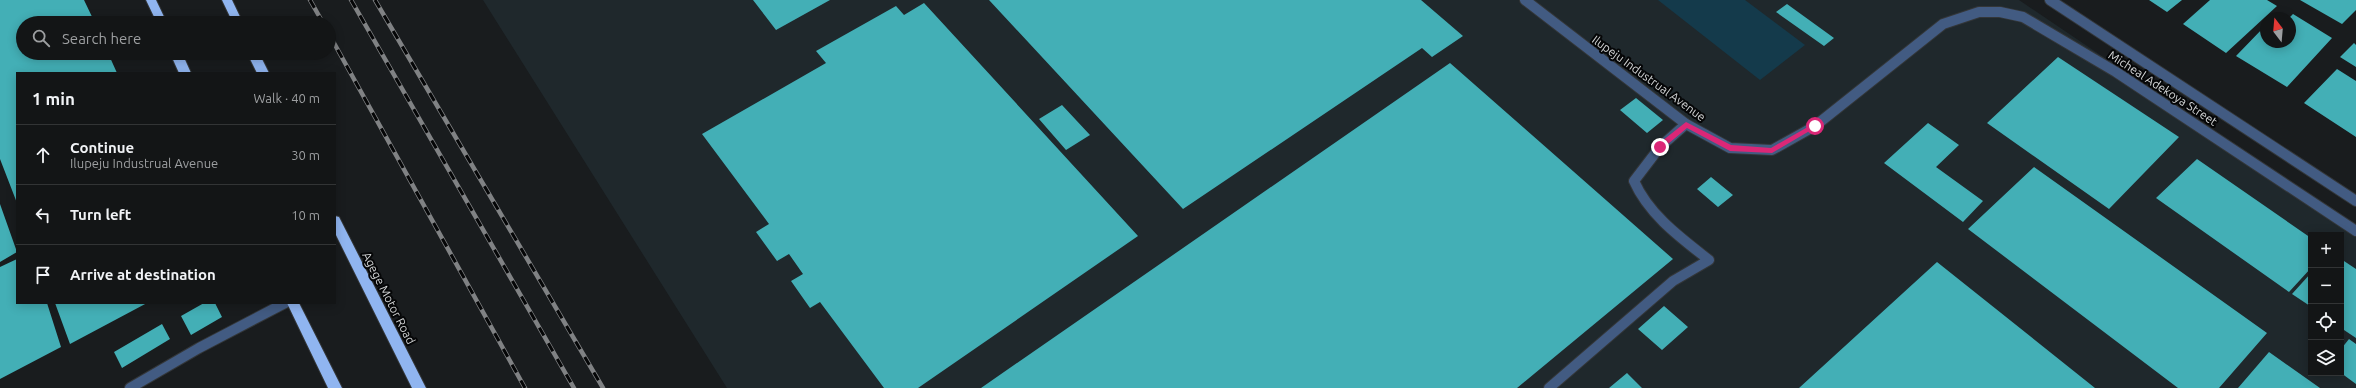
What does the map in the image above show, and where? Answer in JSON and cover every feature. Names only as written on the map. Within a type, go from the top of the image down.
[{"type":"highway","points":[[151,0],[159,16]]},
{"type":"highway","points":[[227,0],[235,16]]},
{"type":"highway","points":[[179,60],[185,72]]},
{"type":"highway","points":[[256,60],[262,72]]},
{"type":"highway","name":"Agege Motor Road","points":[[336,223],[419,388]]},
{"type":"highway","points":[[293,304],[335,388]]},
{"type":"street","name":"Ilupeju Industrual Avenue","points":[[1525,0],[1686,124],[1730,148],[1772,150],[1815,126],[1943,24]]},
{"type":"street","name":"Micheal Adekoya Street","points":[[2050,0],[2128,54],[2356,201]]},
{"type":"street","name":"Micheal Adekoya Street","points":[[1943,24],[1979,12],[2000,12],[2023,17],[2116,72],[2356,231]]},
{"type":"street","points":[[1549,388],[1673,281],[1708,260],[1683,240],[1638,194],[1634,181],[1660,147],[1686,124]]},
{"type":"street","points":[[130,388],[199,348],[283,304]]},
{"type":"shaded area","points":[[483,0],[2019,0],[2356,228],[2356,388],[727,388]]},
{"type":"shaded area","points":[[1658,0],[1745,0],[1805,45],[1760,80]]},
{"type":"building","points":[[0,0],[84,0],[92,16],[16,16],[16,60],[111,60],[117,72],[16,72],[16,200],[0,159]]},
{"type":"building","points":[[753,0],[830,0],[776,30]]},
{"type":"building","points":[[989,0],[1421,0],[1463,36],[1432,57],[1422,48],[1183,209]]},
{"type":"building","points":[[2149,0],[2182,0],[2167,12]]},
{"type":"building","points":[[2210,0],[2267,0],[2277,6],[2270,12],[2260,12],[2260,22],[2226,53],[2183,24]]},
{"type":"building","points":[[2300,0],[2356,0],[2356,10],[2342,24]]},
{"type":"building","points":[[924,3],[1138,236],[918,388],[884,388],[820,302],[810,308],[791,281],[803,274],[789,254],[777,261],[756,232],[769,224],[702,134],[826,63],[816,51],[896,6],[904,15]]},
{"type":"building","points":[[1787,4],[1834,38],[1824,46],[1776,12]]},
{"type":"building","points":[[2296,16],[2332,38],[2287,87],[2236,56],[2260,31],[2260,48],[2296,48]]},
{"type":"building","points":[[2354,43],[2356,45],[2356,67],[2340,57]]},
{"type":"building","points":[[2058,57],[2179,137],[2109,209],[1987,123]]},
{"type":"building","points":[[1450,63],[1673,259],[1517,388],[981,388]]},
{"type":"building","points":[[2337,69],[2356,81],[2356,137],[2304,103]]},
{"type":"building","points":[[1636,98],[1663,120],[1647,133],[1620,110]]},
{"type":"building","points":[[1062,105],[1090,135],[1066,150],[1039,119]]},
{"type":"building","points":[[1928,123],[1959,145],[1936,167],[1983,201],[1963,222],[1884,163]]},
{"type":"building","points":[[2197,159],[2308,236],[2308,271],[2289,292],[2156,198]]},
{"type":"building","points":[[2034,167],[2267,333],[2219,388],[2178,388],[1968,229]]},
{"type":"building","points":[[1711,177],[1733,195],[1718,207],[1697,189]]},
{"type":"building","points":[[0,204],[16,253],[0,262]]},
{"type":"building","points":[[16,259],[16,304],[47,304],[61,347],[0,379],[0,267]]},
{"type":"building","points":[[2344,261],[2356,269],[2356,338],[2344,330]]},
{"type":"building","points":[[1937,262],[2095,388],[1799,388]]},
{"type":"building","points":[[2308,276],[2308,305],[2292,294]]},
{"type":"building","points":[[55,304],[145,304],[70,344]]},
{"type":"building","points":[[202,304],[216,304],[222,317],[191,335],[181,316]]},
{"type":"building","points":[[1664,306],[1688,327],[1662,350],[1638,329]]},
{"type":"building","points":[[162,324],[170,339],[122,368],[114,352]]},
{"type":"building","points":[[2349,339],[2356,344],[2356,384],[2344,375],[2344,345]]},
{"type":"building","points":[[2269,352],[2320,388],[2238,388]]},
{"type":"building","points":[[1627,373],[1642,388],[1609,388]]},
{"type":"railway","points":[[310,0],[319,16]]},
{"type":"railway","points":[[351,0],[574,388]]},
{"type":"railway","points":[[375,0],[603,388]]},
{"type":"railway","points":[[336,47],[525,388]]},
{"type":"route","points":[[1660,147],[1686,124],[1730,148],[1772,150],[1815,126]]}]
